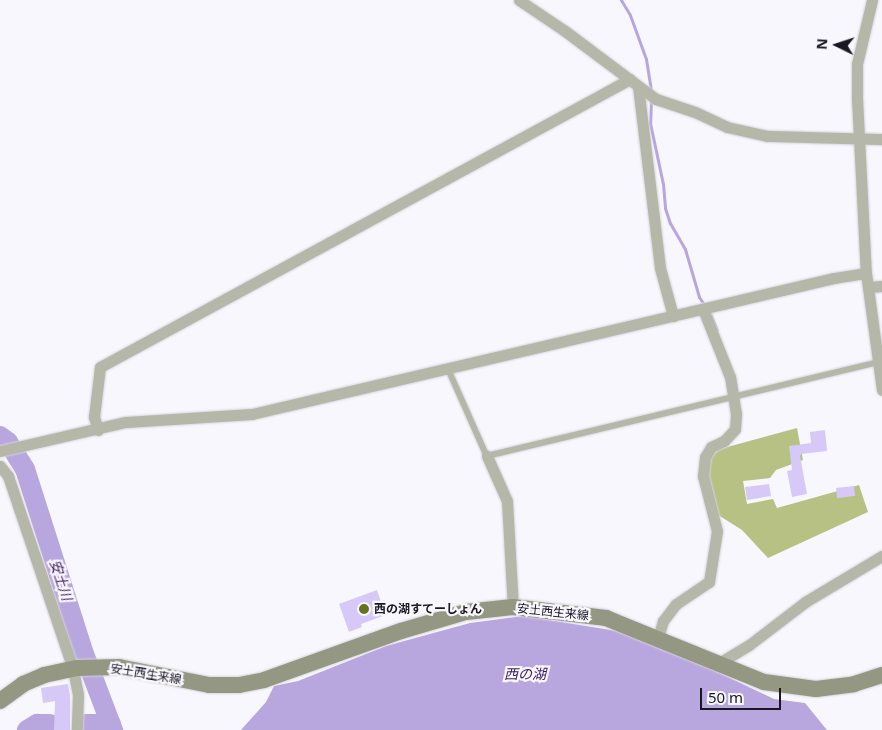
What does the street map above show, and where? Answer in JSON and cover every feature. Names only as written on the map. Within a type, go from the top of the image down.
[{"type":"main road","name":"安土西生来線","points":[[0,701],[23,684],[44,675],[75,668],[119,668],[209,685],[239,685],[264,680],[401,632],[466,612],[513,608],[606,618],[764,682],[816,688],[854,684],[882,675]]},
{"type":"street","points":[[518,0],[656,99],[695,112],[727,127],[768,136],[882,139]]},
{"type":"street","points":[[872,0],[857,64],[858,139],[866,273],[882,390]]},
{"type":"street","points":[[637,85],[660,268],[673,316]]},
{"type":"street","points":[[98,430],[94,416],[100,367],[637,85]]},
{"type":"street","points":[[0,451],[98,430],[126,422],[252,414],[834,278],[866,273]]},
{"type":"street","points":[[869,287],[882,286]]},
{"type":"street","points":[[658,638],[663,621],[676,604],[710,582],[718,531],[703,476],[705,457],[711,447],[724,441],[735,429],[736,414],[730,377],[722,351],[703,309]]},
{"type":"street","points":[[488,456],[507,501],[513,608]]},
{"type":"street","points":[[0,466],[8,476],[75,668],[78,695],[77,730]]},
{"type":"street","points":[[719,663],[749,645],[805,602],[882,556]]},
{"type":"lane","points":[[448,368],[488,456],[879,362]]},
{"type":"green space","points":[[797,428],[803,460],[776,470],[770,478],[743,481],[747,504],[773,499],[777,508],[859,485],[868,512],[768,558],[742,530],[715,513],[707,478],[707,460],[720,449]]},
{"type":"water","name":"西の湖","points":[[524,616],[617,631],[684,656],[774,699],[805,703],[827,730],[241,730],[266,702],[274,686],[298,681],[386,646],[470,623]]},
{"type":"building","points":[[825,430],[827,451],[801,454],[800,456],[807,494],[792,497],[787,471],[792,470],[789,446],[811,443],[810,432]]},
{"type":"building","points":[[769,484],[771,496],[747,500],[745,487]]},
{"type":"building","points":[[854,486],[855,496],[837,498],[836,488]]},
{"type":"building","name":"西の湖すてーしょん","points":[[377,590],[381,602],[384,600],[389,614],[361,624],[362,627],[349,632],[339,604]]},
{"type":"building","points":[[68,684],[70,730],[54,730],[55,701],[43,703],[41,688]]},
{"type":"waterway","points":[[621,0],[630,15],[646,59],[651,91]]},
{"type":"waterway","points":[[651,100],[650,123],[663,184],[665,208],[670,223],[685,249],[699,297],[705,306]]},
{"type":"waterway","points":[[710,313],[717,330]]},
{"type":"waterway","name":"安土川","points":[[0,436],[8,442],[25,469],[83,651],[113,730]]},
{"type":"waterway","points":[[27,730],[37,724],[50,724]]},
{"type":"waterway","points":[[85,724],[111,724]]},
{"type":"place","name":"西の湖すてーしょん","points":[[364,609]]}]
